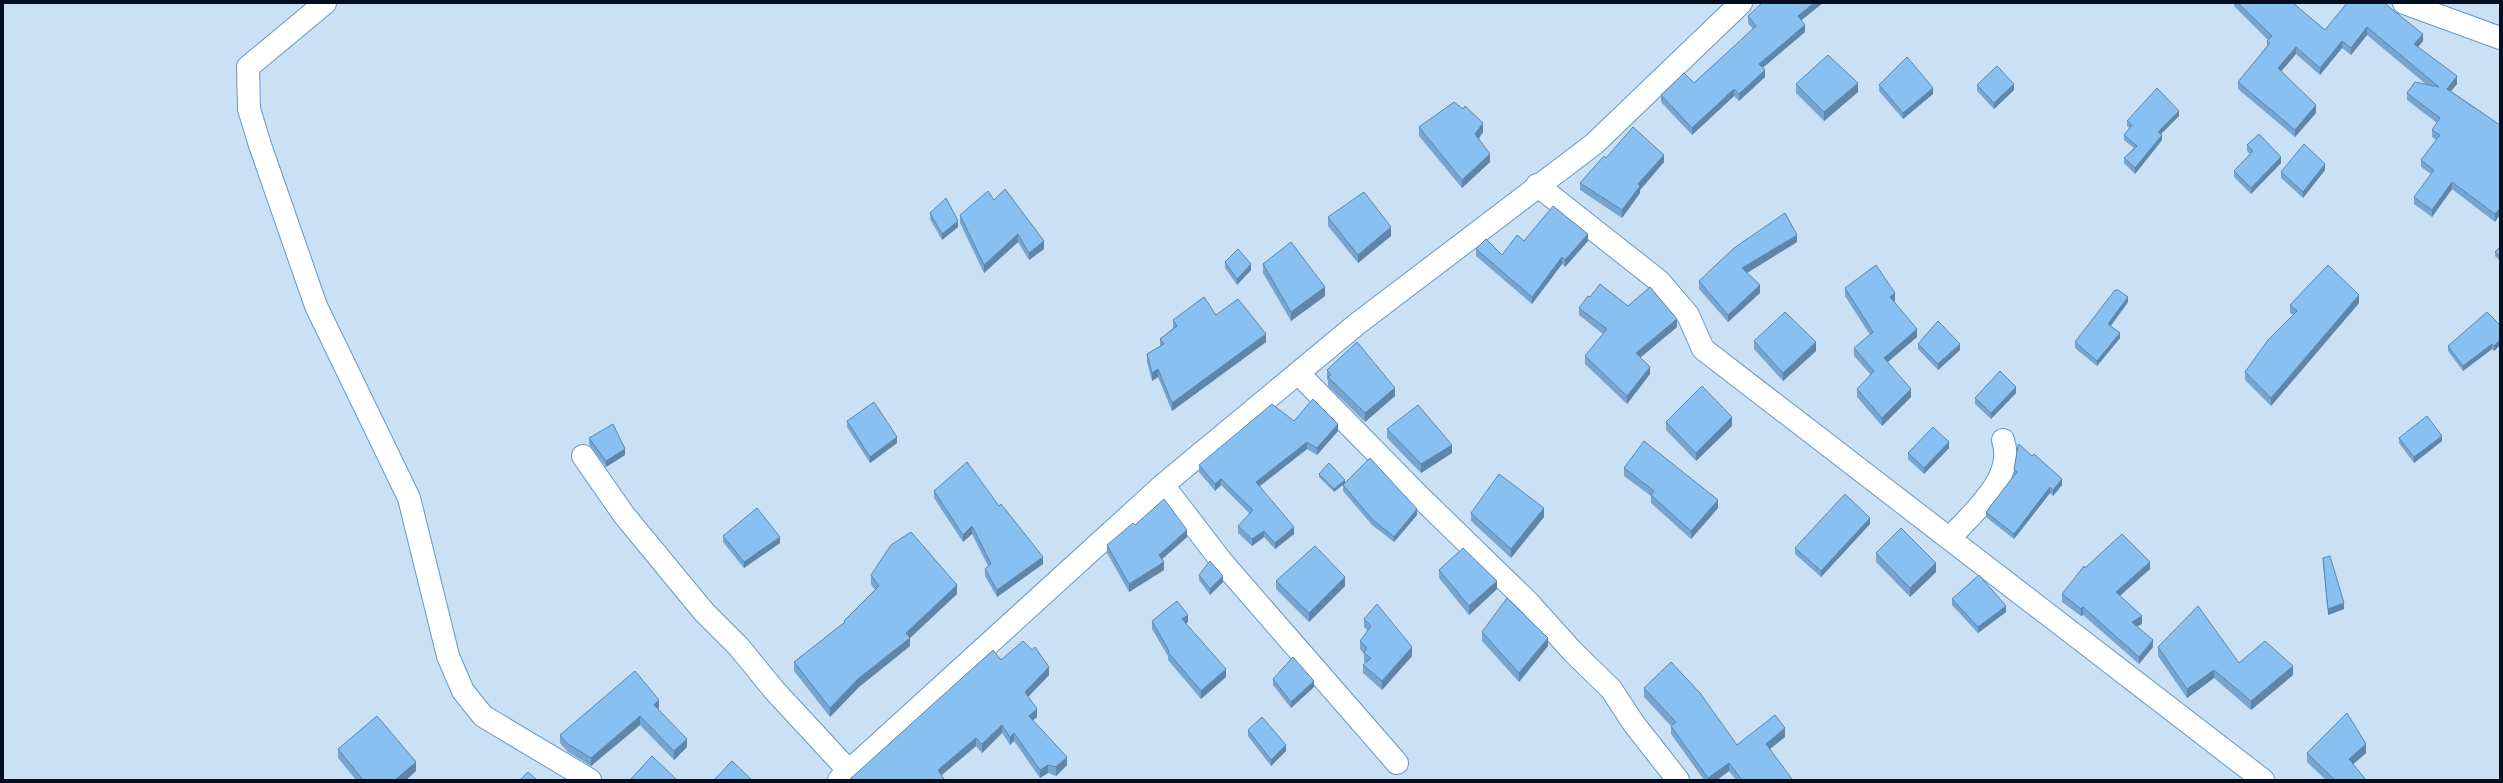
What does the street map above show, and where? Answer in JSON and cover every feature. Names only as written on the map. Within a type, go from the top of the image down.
[{"type":"street","points":[[325,3],[248,68],[249,109],[260,145],[316,306],[409,498],[448,656],[463,691],[483,716],[590,780]]},
{"type":"street","points":[[583,456],[624,515],[704,612],[739,647],[844,776],[1163,485],[1364,319],[1537,185],[1594,144],[1741,3]]},
{"type":"street","points":[[2404,3],[2500,38]]},
{"type":"street","points":[[1537,185],[1659,281],[1688,315],[1703,348],[2263,780]]},
{"type":"street","points":[[1298,373],[1418,495],[1529,602],[1573,652],[1611,689],[1634,724],[1678,780]]},
{"type":"street","points":[[1950,538],[1997,484],[2005,447],[2003,440]]},
{"type":"street","points":[[1163,485],[1222,562],[1397,763]]},
{"type":"building","points":[[1762,3],[1814,3],[1798,16],[1805,25],[1759,64],[1765,70],[1739,94],[1734,89],[1692,128],[1661,95],[1684,73],[1694,83],[1756,26],[1748,16]]},
{"type":"building","points":[[2238,3],[2293,3],[2325,30],[2347,3],[2384,3],[2423,34],[2414,44],[2457,76],[2447,89],[2500,125],[2500,208],[2495,214],[2452,182],[2432,210],[2414,197],[2434,170],[2421,160],[2440,135],[2432,130],[2440,118],[2407,93],[2415,82],[2439,87],[2367,27],[2351,48],[2342,41],[2320,68],[2296,47],[2278,68],[2316,105],[2295,130],[2238,82],[2270,43],[2267,41],[2272,36]]},
{"type":"building","points":[[1828,55],[1858,83],[1824,112],[1796,84]]},
{"type":"building","points":[[1907,57],[1933,88],[1903,113],[1879,85]]},
{"type":"building","points":[[1997,66],[2014,84],[1994,103],[1977,85]]},
{"type":"building","points":[[2157,88],[2179,111],[2158,132],[2162,135],[2135,168],[2124,158],[2137,146],[2124,135],[2132,125],[2127,121]]},
{"type":"building","points":[[1454,102],[1463,109],[1465,106],[1483,123],[1475,134],[1490,154],[1462,180],[1419,127]]},
{"type":"building","points":[[1633,127],[1664,155],[1638,184],[1640,186],[1622,210],[1580,183],[1604,156],[1606,158]]},
{"type":"building","points":[[2259,134],[2281,157],[2251,188],[2234,171],[2253,151],[2247,145]]},
{"type":"building","points":[[2304,144],[2325,164],[2303,192],[2281,172]]},
{"type":"building","points":[[1005,189],[1044,241],[1029,253],[1018,234],[984,265],[960,215],[988,191],[994,200]]},
{"type":"building","points":[[1364,192],[1391,227],[1358,255],[1328,217]]},
{"type":"building","points":[[946,198],[958,221],[942,234],[930,213]]},
{"type":"building","points":[[1553,206],[1588,234],[1565,260],[1562,257],[1532,297],[1476,249],[1486,239],[1502,255],[1517,235],[1524,241]]},
{"type":"building","points":[[1785,213],[1797,235],[1742,268],[1760,285],[1728,315],[1699,281],[1734,248]]},
{"type":"building","points":[[1291,242],[1325,287],[1291,312],[1263,264]]},
{"type":"building","points":[[2500,247],[2500,256],[2495,252]]},
{"type":"building","points":[[1238,249],[1251,264],[1237,279],[1225,262]]},
{"type":"building","points":[[1876,265],[1895,293],[1890,297],[1917,329],[1884,358],[1911,389],[1882,418],[1857,389],[1874,371],[1854,348],[1873,332],[1845,288]]},
{"type":"building","points":[[2328,265],[2359,295],[2271,398],[2245,372],[2268,340],[2297,311],[2290,305]]},
{"type":"building","points":[[1600,284],[1628,306],[1650,287],[1677,319],[1636,353],[1650,367],[1627,396],[1585,356],[1607,329],[1579,308]]},
{"type":"building","points":[[2115,290],[2118,290],[2128,297],[2108,324],[2120,333],[2097,361],[2075,342]]},
{"type":"building","points":[[1204,297],[1216,315],[1238,299],[1266,334],[1172,403],[1158,369],[1152,373],[1147,354],[1164,344],[1160,339],[1177,326],[1173,320]]},
{"type":"building","points":[[1785,312],[1816,342],[1783,373],[1754,341]]},
{"type":"building","points":[[2487,312],[2500,325],[2500,340],[2494,346],[2492,344],[2463,366],[2448,346]]},
{"type":"building","points":[[1938,321],[1960,344],[1938,364],[1918,344]]},
{"type":"building","points":[[1357,342],[1395,388],[1365,413],[1328,377],[1331,375],[1327,370]]},
{"type":"building","points":[[2000,371],[2016,387],[1991,413],[1975,398]]},
{"type":"building","points":[[1702,386],[1732,417],[1696,453],[1666,422]]},
{"type":"building","points":[[1313,399],[1338,424],[1317,448],[1307,442],[1256,482],[1294,527],[1275,543],[1264,531],[1252,539],[1238,526],[1253,510],[1221,479],[1215,484],[1199,465],[1272,404],[1294,421]]},
{"type":"building","points":[[874,402],[897,437],[870,457],[847,421]]},
{"type":"building","points":[[1418,405],[1452,445],[1421,464],[1387,429]]},
{"type":"building","points":[[2427,416],[2442,436],[2414,457],[2399,438]]},
{"type":"building","points":[[613,424],[625,449],[606,461],[589,438]]},
{"type":"building","points":[[1933,427],[1949,442],[1924,468],[1908,453]]},
{"type":"building","points":[[1644,441],[1718,500],[1691,531],[1651,495],[1654,491],[1624,468]]},
{"type":"building","points":[[2019,444],[2032,456],[2034,454],[2062,479],[2053,490],[2050,487],[2014,534],[1986,512],[2017,472],[2014,469]]},
{"type":"building","points":[[1370,458],[1417,509],[1394,537],[1372,519],[1343,485]]},
{"type":"building","points":[[967,462],[999,506],[1001,504],[1043,557],[997,590],[985,569],[991,564],[972,526],[963,535],[934,491]]},
{"type":"building","points":[[1329,463],[1345,480],[1334,489],[1319,474]]},
{"type":"building","points":[[1499,474],[1544,508],[1511,549],[1471,513]]},
{"type":"building","points":[[1845,494],[1870,518],[1821,571],[1795,548]]},
{"type":"building","points":[[1164,499],[1187,530],[1159,555],[1164,562],[1129,584],[1107,545],[1133,523],[1135,525]]},
{"type":"building","points":[[757,508],[780,537],[744,562],[723,536]]},
{"type":"building","points":[[1901,528],[1936,563],[1910,588],[1876,553]]},
{"type":"building","points":[[911,532],[957,585],[906,633],[910,638],[859,678],[830,708],[794,662],[845,622],[844,621],[879,586],[871,575],[891,545]]},
{"type":"building","points":[[2122,534],[2150,562],[2116,592],[2142,616],[2132,622],[2153,640],[2139,657],[2083,607],[2081,609],[2062,594],[2084,566],[2085,568]]},
{"type":"building","points":[[1315,546],[1345,577],[1309,613],[1276,581]]},
{"type":"building","points":[[1463,548],[1497,581],[1469,606],[1439,570]]},
{"type":"building","points":[[2330,556],[2344,603],[2328,609],[2323,558]]},
{"type":"building","points":[[1210,561],[1223,576],[1210,589],[1199,575]]},
{"type":"building","points":[[1979,575],[2006,606],[1978,627],[1952,599]]},
{"type":"building","points":[[1507,598],[1548,638],[1519,673],[1482,632]]},
{"type":"building","points":[[1177,601],[1188,615],[1182,619],[1226,669],[1201,691],[1168,652],[1169,651],[1152,621]]},
{"type":"building","points":[[1377,604],[1412,647],[1382,681],[1363,665],[1371,658],[1364,653],[1367,648],[1360,641],[1371,626],[1364,619]]},
{"type":"building","points":[[2198,606],[2239,663],[2265,641],[2293,666],[2251,701],[2214,670],[2187,689],[2158,647]]},
{"type":"building","points":[[1023,641],[1032,650],[1035,647],[1049,667],[1025,692],[1037,709],[1029,716],[1067,757],[1056,767],[1048,765],[1040,770],[1014,733],[1010,737],[1002,725],[982,744],[976,738],[938,770],[944,779],[942,780],[849,780],[993,650],[1001,660]]},
{"type":"building","points":[[1293,657],[1314,681],[1291,702],[1273,679]]},
{"type":"building","points":[[1671,662],[1700,693],[1737,745],[1775,715],[1785,728],[1766,744],[1792,779],[1742,780],[1729,763],[1708,778],[1671,726],[1676,722],[1644,688]]},
{"type":"building","points":[[635,671],[659,700],[654,705],[687,739],[674,751],[640,716],[591,758],[568,744],[560,735]]},
{"type":"building","points":[[2347,713],[2366,744],[2349,759],[2366,780],[2335,780],[2307,753]]},
{"type":"building","points":[[377,716],[416,762],[395,780],[363,780],[338,749]]},
{"type":"building","points":[[1262,717],[1286,745],[1271,760],[1248,730]]},
{"type":"building","points":[[652,756],[677,780],[630,780]]},
{"type":"building","points":[[732,761],[752,780],[714,780]]},
{"type":"building","points":[[528,772],[537,780],[520,780]]}]
